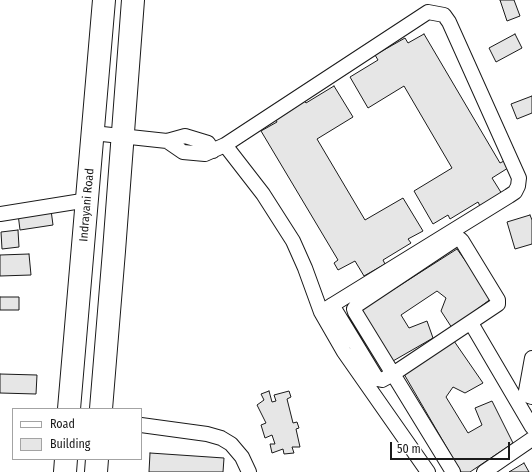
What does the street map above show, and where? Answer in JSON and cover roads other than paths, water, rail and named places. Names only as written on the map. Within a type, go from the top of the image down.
[{"type":"main road","name":"Indrayani Road","points":[[70,408],[104,0]]},
{"type":"main road","points":[[101,408],[133,0]]},
{"type":"main road","points":[[65,472],[66,460]]},
{"type":"main road","points":[[96,472],[97,460]]},
{"type":"street","points":[[219,148],[428,12],[444,15],[450,22],[519,178],[518,186],[515,192],[326,309]]},
{"type":"street","points":[[93,133],[167,141],[185,136],[219,148],[263,194],[293,241],[326,309],[344,352],[428,472]]},
{"type":"street","points":[[0,214],[88,200]]},
{"type":"street","points":[[326,309],[377,379],[382,380],[393,374],[496,306],[498,302],[462,241],[458,239],[355,307],[355,312],[393,374],[453,472]]},
{"type":"street","points":[[471,323],[532,427]]},
{"type":"street","points":[[532,358],[526,391],[529,396],[532,397]]},
{"type":"street","points":[[142,425],[207,434],[221,438],[231,444],[242,457],[249,472]]},
{"type":"street","points":[[484,472],[532,440]]}]
